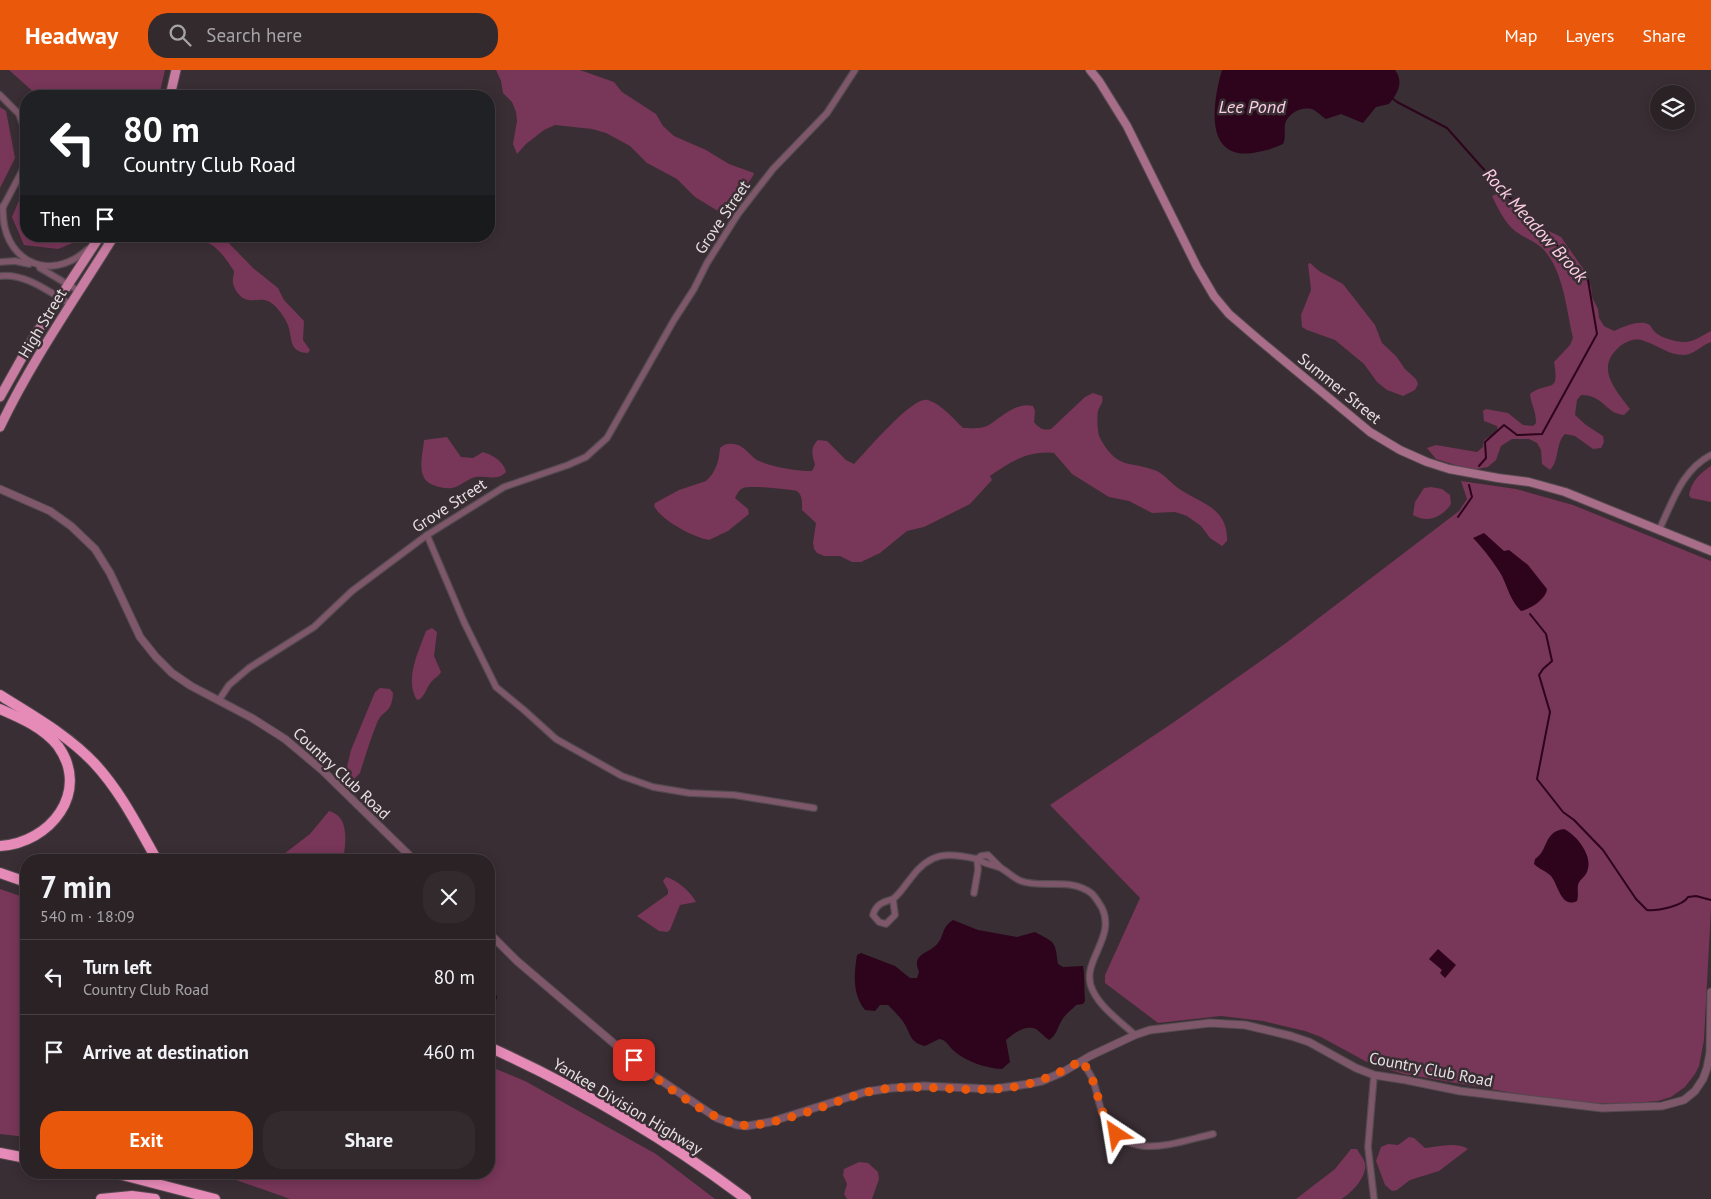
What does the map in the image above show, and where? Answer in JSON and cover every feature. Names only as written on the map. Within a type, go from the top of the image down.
[{"type":"highway","points":[[0,695],[57,731],[95,764],[118,792],[154,854]]},
{"type":"highway","points":[[0,710],[31,724],[54,742],[65,760],[69,782],[63,807],[49,826],[29,840],[0,846]]},
{"type":"highway","points":[[0,873],[20,880]]},
{"type":"highway","name":"Yankee Division Highway","points":[[495,1050],[547,1074],[620,1115],[676,1149],[746,1199]]},
{"type":"highway","points":[[0,1153],[20,1157]]},
{"type":"highway","points":[[138,1179],[215,1199]]},
{"type":"highway","points":[[101,1199],[132,1196],[155,1199]]},
{"type":"main road","points":[[171,90],[176,70]]},
{"type":"main road","name":"Summer Street","points":[[1090,70],[1104,88],[1127,126],[1197,267],[1214,296],[1229,314],[1370,432],[1400,450],[1449,469],[1529,482],[1565,492],[1711,551]]},
{"type":"main road","name":"High Street","points":[[0,397],[24,354],[96,242]]},
{"type":"main road","name":"High Street","points":[[0,427],[23,383],[70,304],[110,242]]},
{"type":"street","name":"Grove Street","points":[[219,700],[229,686],[249,668],[314,627],[352,590],[427,535],[504,487],[568,465],[586,456],[602,443],[694,289],[707,263],[738,214],[773,169],[827,113],[855,70]]},
{"type":"street","points":[[0,95],[20,117]]},
{"type":"street","points":[[0,213],[20,175]]},
{"type":"street","points":[[3,206],[1,221],[4,236],[15,252],[33,265],[52,266],[70,262],[84,253],[94,242]]},
{"type":"street","points":[[0,262],[14,261],[44,269],[79,291]]},
{"type":"street","points":[[1,274],[36,284],[70,304]]},
{"type":"street","points":[[1659,530],[1686,476],[1695,464],[1711,455]]},
{"type":"street","points":[[0,489],[50,511],[71,526],[101,558],[110,573],[134,626],[156,657],[172,674],[219,700]]},
{"type":"street","points":[[427,535],[464,622],[496,687],[556,739],[622,776],[653,787],[689,793],[734,795],[814,808]]},
{"type":"street","name":"Country Club Road","points":[[219,700],[276,733],[309,758],[408,854]]},
{"type":"street","points":[[893,900],[895,915],[886,924],[879,922],[873,915],[875,908],[882,902],[893,900],[918,868],[933,858],[945,854],[957,854],[977,859],[985,864],[1001,868]]},
{"type":"street","points":[[977,859],[980,856],[988,855],[1001,868],[1021,881],[1078,886],[1092,893],[1099,902],[1106,920],[1104,938],[1091,968],[1092,990],[1100,1003],[1134,1035]]},
{"type":"street","points":[[974,893],[978,870],[977,859]]},
{"type":"street","name":"Country Club Road","points":[[495,939],[644,1069],[717,1118],[746,1126],[770,1122],[865,1092],[924,1086],[993,1090],[1042,1081],[1134,1035],[1150,1030],[1210,1023],[1245,1025],[1280,1032],[1309,1042],[1356,1068],[1374,1075],[1460,1091],[1602,1108],[1662,1106],[1684,1100],[1694,1091],[1705,1074],[1710,1053],[1711,992]]},
{"type":"street","points":[[1082,1060],[1092,1078],[1101,1110],[1107,1122],[1116,1134],[1124,1139],[1138,1145],[1156,1147],[1213,1134]]},
{"type":"street","points":[[1374,1075],[1368,1147],[1374,1199]]},
{"type":"shaded area","points":[[9,70],[165,70],[160,90],[31,90]]},
{"type":"shaded area","points":[[496,70],[580,70],[614,82],[622,92],[656,114],[663,126],[674,136],[706,150],[729,164],[754,173],[753,176],[738,195],[733,208],[726,216],[695,197],[677,179],[647,163],[630,146],[606,133],[592,129],[555,125],[544,130],[517,154],[513,144],[517,121],[516,112],[512,102],[503,93],[501,81]]},
{"type":"shaded area","points":[[0,107],[6,111],[15,158],[0,188]]},
{"type":"shaded area","points":[[1497,194],[1535,228],[1561,237],[1584,270],[1591,287],[1592,297],[1598,309],[1599,318],[1604,326],[1614,331],[1631,324],[1644,323],[1661,336],[1682,342],[1693,340],[1711,331],[1711,342],[1687,355],[1668,352],[1638,340],[1620,346],[1609,362],[1609,377],[1616,391],[1630,409],[1624,415],[1618,414],[1595,398],[1581,395],[1577,400],[1575,415],[1603,436],[1604,442],[1601,448],[1593,449],[1575,436],[1565,434],[1560,442],[1555,462],[1550,470],[1542,464],[1541,450],[1537,443],[1529,439],[1512,439],[1501,446],[1496,460],[1488,467],[1471,470],[1436,459],[1427,448],[1436,445],[1477,452],[1483,447],[1484,440],[1498,431],[1497,426],[1484,421],[1483,411],[1486,409],[1508,413],[1523,425],[1533,426],[1536,423],[1536,418],[1530,394],[1554,383],[1554,362],[1570,345],[1573,338],[1560,280],[1551,259],[1541,247],[1522,236],[1508,224],[1492,196]]},
{"type":"shaded area","points":[[20,198],[20,236],[12,217]]},
{"type":"shaded area","points":[[23,242],[75,242],[58,249],[24,245]]},
{"type":"shaded area","points":[[206,242],[228,242],[253,268],[278,288],[284,300],[304,321],[303,340],[310,350],[308,353],[296,350],[293,346],[286,321],[271,302],[245,299],[238,294],[233,282],[234,271],[211,244]]},
{"type":"shaded area","points":[[1310,263],[1319,271],[1343,284],[1375,325],[1382,343],[1416,379],[1418,384],[1415,390],[1403,396],[1387,390],[1377,382],[1364,364],[1335,340],[1302,327],[1301,315],[1311,290],[1308,264]]},
{"type":"shaded area","points":[[1093,393],[1102,396],[1097,421],[1100,438],[1106,448],[1113,456],[1125,463],[1157,471],[1178,488],[1212,508],[1223,521],[1226,530],[1227,541],[1222,546],[1210,538],[1201,526],[1187,516],[1175,512],[1152,513],[1129,501],[1109,497],[1072,474],[1054,453],[1036,453],[1012,462],[990,476],[992,480],[970,504],[924,527],[907,531],[880,553],[861,562],[852,562],[840,556],[824,556],[817,553],[813,543],[816,523],[802,510],[801,497],[797,491],[761,487],[743,488],[735,498],[748,509],[749,514],[728,531],[709,540],[678,528],[658,512],[654,506],[655,503],[679,490],[706,481],[716,466],[720,448],[726,444],[741,446],[757,460],[769,465],[812,471],[815,465],[813,449],[818,440],[827,441],[846,460],[854,464],[901,415],[921,401],[928,400],[938,405],[963,428],[985,427],[1014,408],[1027,405],[1033,406],[1035,411],[1034,422],[1041,428],[1048,430],[1085,397]]},
{"type":"shaded area","points":[[447,437],[461,457],[473,458],[483,452],[500,462],[506,472],[496,477],[473,478],[452,488],[444,488],[427,482],[421,466],[424,440]]},
{"type":"shaded area","points":[[1711,466],[1711,502],[1691,498],[1689,495],[1694,482]]},
{"type":"shaded area","points":[[1461,481],[1516,489],[1573,505],[1711,561],[1711,908],[1704,1040],[1699,1066],[1695,1074],[1685,1087],[1671,1097],[1658,1101],[1621,1104],[1592,1103],[1531,1096],[1404,1074],[1365,1061],[1321,1037],[1305,1031],[1263,1021],[1221,1016],[1158,1023],[1105,983],[1105,975],[1140,898],[1050,805],[1174,722],[1286,643],[1459,511],[1467,499]]},
{"type":"shaded area","points":[[1424,488],[1442,489],[1450,495],[1451,504],[1439,516],[1434,518],[1424,519],[1413,515],[1415,502]]},
{"type":"shaded area","points":[[432,628],[437,632],[434,656],[441,672],[430,683],[422,697],[417,700],[413,692],[412,674],[426,631]]},
{"type":"shaded area","points":[[380,688],[390,689],[393,693],[391,705],[377,723],[360,773],[354,779],[345,772],[351,750],[375,692]]},
{"type":"shaded area","points":[[329,811],[336,814],[343,824],[345,831],[344,854],[284,854],[310,834]]},
{"type":"shaded area","points":[[666,877],[683,887],[696,902],[680,905],[670,930],[667,932],[659,931],[637,916],[668,894],[663,881]]},
{"type":"shaded area","points":[[0,889],[20,896],[20,1136],[0,1134]]},
{"type":"shaded area","points":[[495,1068],[525,1081],[656,1154],[715,1199],[290,1199],[233,1179],[495,1179]]},
{"type":"shaded area","points":[[1409,1137],[1414,1138],[1425,1148],[1459,1145],[1468,1149],[1439,1171],[1410,1180],[1397,1190],[1392,1191],[1385,1185],[1376,1161],[1381,1147],[1388,1144],[1398,1145]]},
{"type":"shaded area","points":[[1351,1149],[1357,1149],[1364,1161],[1365,1168],[1358,1184],[1349,1193],[1341,1199],[1296,1199],[1335,1169]]},
{"type":"shaded area","points":[[859,1162],[868,1163],[878,1172],[879,1179],[872,1199],[847,1199],[844,1194],[847,1184],[843,1175],[844,1169]]},
{"type":"water","name":"Lee Pond","points":[[1222,70],[1395,70],[1398,74],[1399,87],[1389,104],[1376,107],[1363,123],[1341,114],[1326,119],[1314,110],[1301,109],[1289,116],[1285,124],[1283,144],[1272,149],[1253,153],[1237,153],[1226,147],[1219,138],[1215,126],[1216,97]]},
{"type":"water","points":[[1484,533],[1504,551],[1509,550],[1528,565],[1547,589],[1544,596],[1537,603],[1521,611],[1512,599],[1502,576],[1489,556],[1473,538]]},
{"type":"water","points":[[1564,829],[1579,841],[1586,853],[1589,866],[1578,885],[1577,901],[1572,903],[1564,899],[1551,876],[1534,864],[1535,859],[1542,851],[1549,837],[1557,831]]},
{"type":"water","points":[[953,920],[978,930],[1017,937],[1035,932],[1053,943],[1058,964],[1063,967],[1083,966],[1085,1001],[1083,1004],[1076,1005],[1065,1016],[1055,1034],[1049,1040],[1036,1029],[1028,1028],[1020,1030],[1006,1040],[1010,1062],[1002,1069],[983,1066],[970,1061],[959,1055],[946,1042],[939,1039],[925,1046],[919,1044],[910,1036],[905,1024],[888,1005],[880,1005],[875,1011],[865,1010],[856,991],[857,955],[861,953],[895,966],[910,978],[917,978],[919,972],[917,961],[938,943],[945,928]]},
{"type":"water","points":[[1438,949],[1456,965],[1445,978],[1440,973],[1442,970],[1429,959]]},
{"type":"waterway","name":"Rock Meadow Brook","points":[[1392,98],[1447,128],[1503,191],[1546,233],[1588,280],[1597,334],[1542,434],[1517,435],[1504,425],[1485,442],[1486,458],[1479,466]]},
{"type":"waterway","name":"Rock Meadow Brook","points":[[1458,517],[1472,497],[1469,485]]},
{"type":"waterway","name":"Rock Meadow Brook","points":[[1530,614],[1546,634],[1552,661],[1539,675],[1550,712],[1537,779],[1563,812],[1574,820],[1603,850],[1636,899],[1647,910],[1670,907],[1681,903],[1688,897],[1696,896],[1711,900]]},
{"type":"route","points":[[634,1060],[644,1069],[717,1118],[746,1126],[770,1122],[865,1092],[908,1086],[993,1090],[1028,1084],[1042,1081],[1063,1072],[1082,1060],[1092,1078],[1101,1110],[1116,1134]]}]
